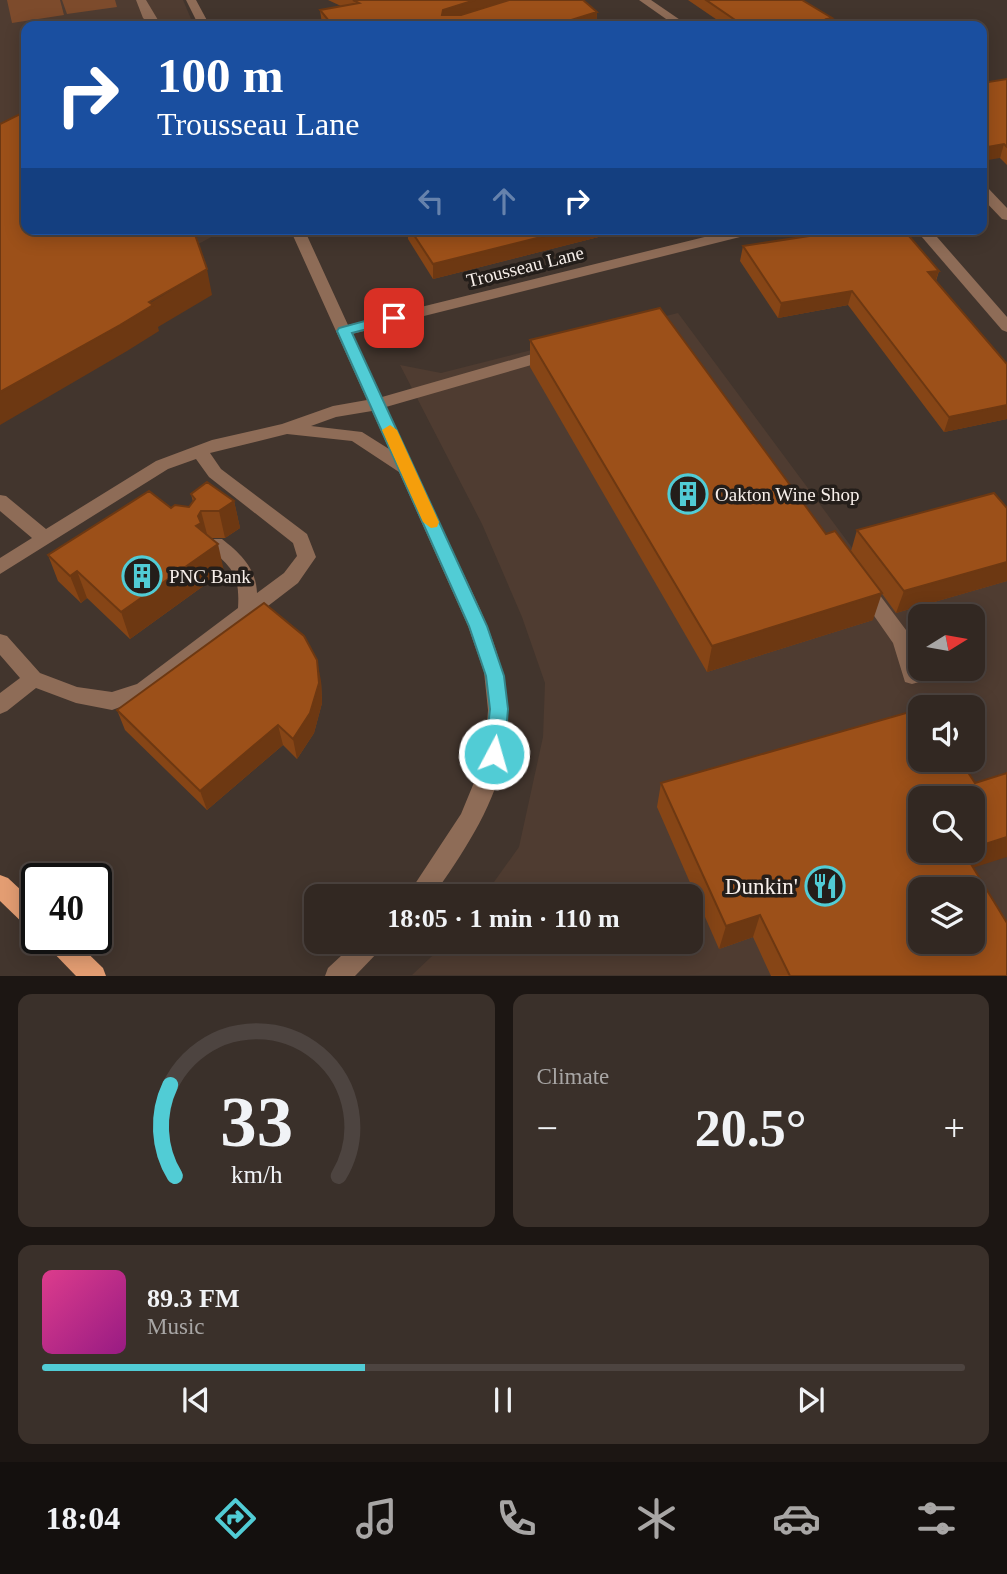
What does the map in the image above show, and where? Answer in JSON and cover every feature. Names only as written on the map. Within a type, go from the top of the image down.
[{"type":"main road","points":[[0,886],[21,906]]},
{"type":"main road","points":[[72,954],[94,975]]},
{"type":"street","points":[[141,0],[152,21]]},
{"type":"street","points":[[191,0],[201,21]]},
{"type":"street","points":[[644,0],[676,21]]},
{"type":"street","points":[[987,196],[1007,216]]},
{"type":"street","points":[[300,235],[478,626],[495,676],[499,709],[494,754],[479,803],[428,884]]},
{"type":"street","name":"Trousseau Lane","points":[[344,331],[731,235]]},
{"type":"street","points":[[927,235],[1007,327]]},
{"type":"street","points":[[0,567],[45,538],[142,485],[162,465],[200,451],[285,429],[333,412],[378,404],[572,348]]},
{"type":"street","points":[[285,429],[356,436],[407,469]]},
{"type":"street","points":[[0,642],[33,679],[76,695],[112,701],[144,690],[291,578],[307,557],[302,539],[215,474],[200,451]]},
{"type":"street","points":[[0,501],[45,538]]},
{"type":"street","points":[[216,544],[236,560],[250,584],[247,611]]},
{"type":"street","points":[[853,573],[902,640],[908,662]]},
{"type":"street","points":[[0,705],[33,679]]},
{"type":"street","points":[[337,975],[359,954]]},
{"type":"shaded area","points":[[0,0],[183,0],[192,21],[21,21],[21,235],[215,235],[0,352]]},
{"type":"shaded area","points":[[7,0],[60,0],[64,15],[12,23]]},
{"type":"shaded area","points":[[62,0],[115,0],[117,7],[67,14]]},
{"type":"shaded area","points":[[678,313],[853,549],[1007,508],[1007,975],[412,975],[434,954],[703,954],[703,884],[493,884],[519,847],[543,737],[545,683],[522,617],[482,524],[400,365],[441,373]]},
{"type":"building","points":[[353,0],[475,0],[443,10],[442,15],[461,15],[509,0],[583,0],[597,12],[568,21],[329,21],[320,10],[359,3]]},
{"type":"building","points":[[706,0],[802,0],[832,18],[827,19],[830,21],[737,21]]},
{"type":"building","points":[[1007,79],[1007,147],[1004,144],[987,147],[987,82]]},
{"type":"building","points":[[21,114],[21,235],[195,235],[207,269],[149,302],[153,305],[120,325],[0,392],[0,124]]},
{"type":"building","points":[[414,235],[549,235],[433,264]]},
{"type":"building","points":[[815,235],[908,235],[939,271],[928,272],[1007,364],[1007,405],[949,417],[852,291],[781,303],[743,246]]},
{"type":"building","name":"Oakton Wine Shop","points":[[660,308],[826,534],[835,531],[882,593],[712,646],[530,340]]},
{"type":"building","points":[[207,482],[234,501],[219,511],[201,511],[198,516],[201,523],[196,526],[218,544],[121,612],[77,571],[70,576],[48,555],[149,491],[171,508],[175,505],[189,507],[195,499],[191,494]]},
{"type":"building","points":[[994,493],[1007,508],[1007,562],[904,591],[857,530]]},
{"type":"building","points":[[264,603],[304,636],[317,660],[319,683],[310,713],[293,739],[278,725],[200,791],[117,710]]},
{"type":"building","points":[[908,712],[908,772],[968,772],[975,783],[1007,773],[1007,837],[985,844],[985,786],[908,786],[908,863],[970,863],[979,877],[908,877],[908,954],[985,954],[985,887],[1007,923],[1007,976],[790,976],[760,915],[726,926],[661,783]]},
{"type":"slow traffic","points":[[390,430],[431,522]]},
{"type":"place","name":"Oakton Wine Shop","points":[[688,494]]},
{"type":"place","name":"PNC Bank","points":[[142,576]]},
{"type":"place","name":"Dunkin'","points":[[825,886]]},
{"type":"route","points":[[394,318],[344,331],[478,626],[495,676],[499,709],[494,754]]}]
